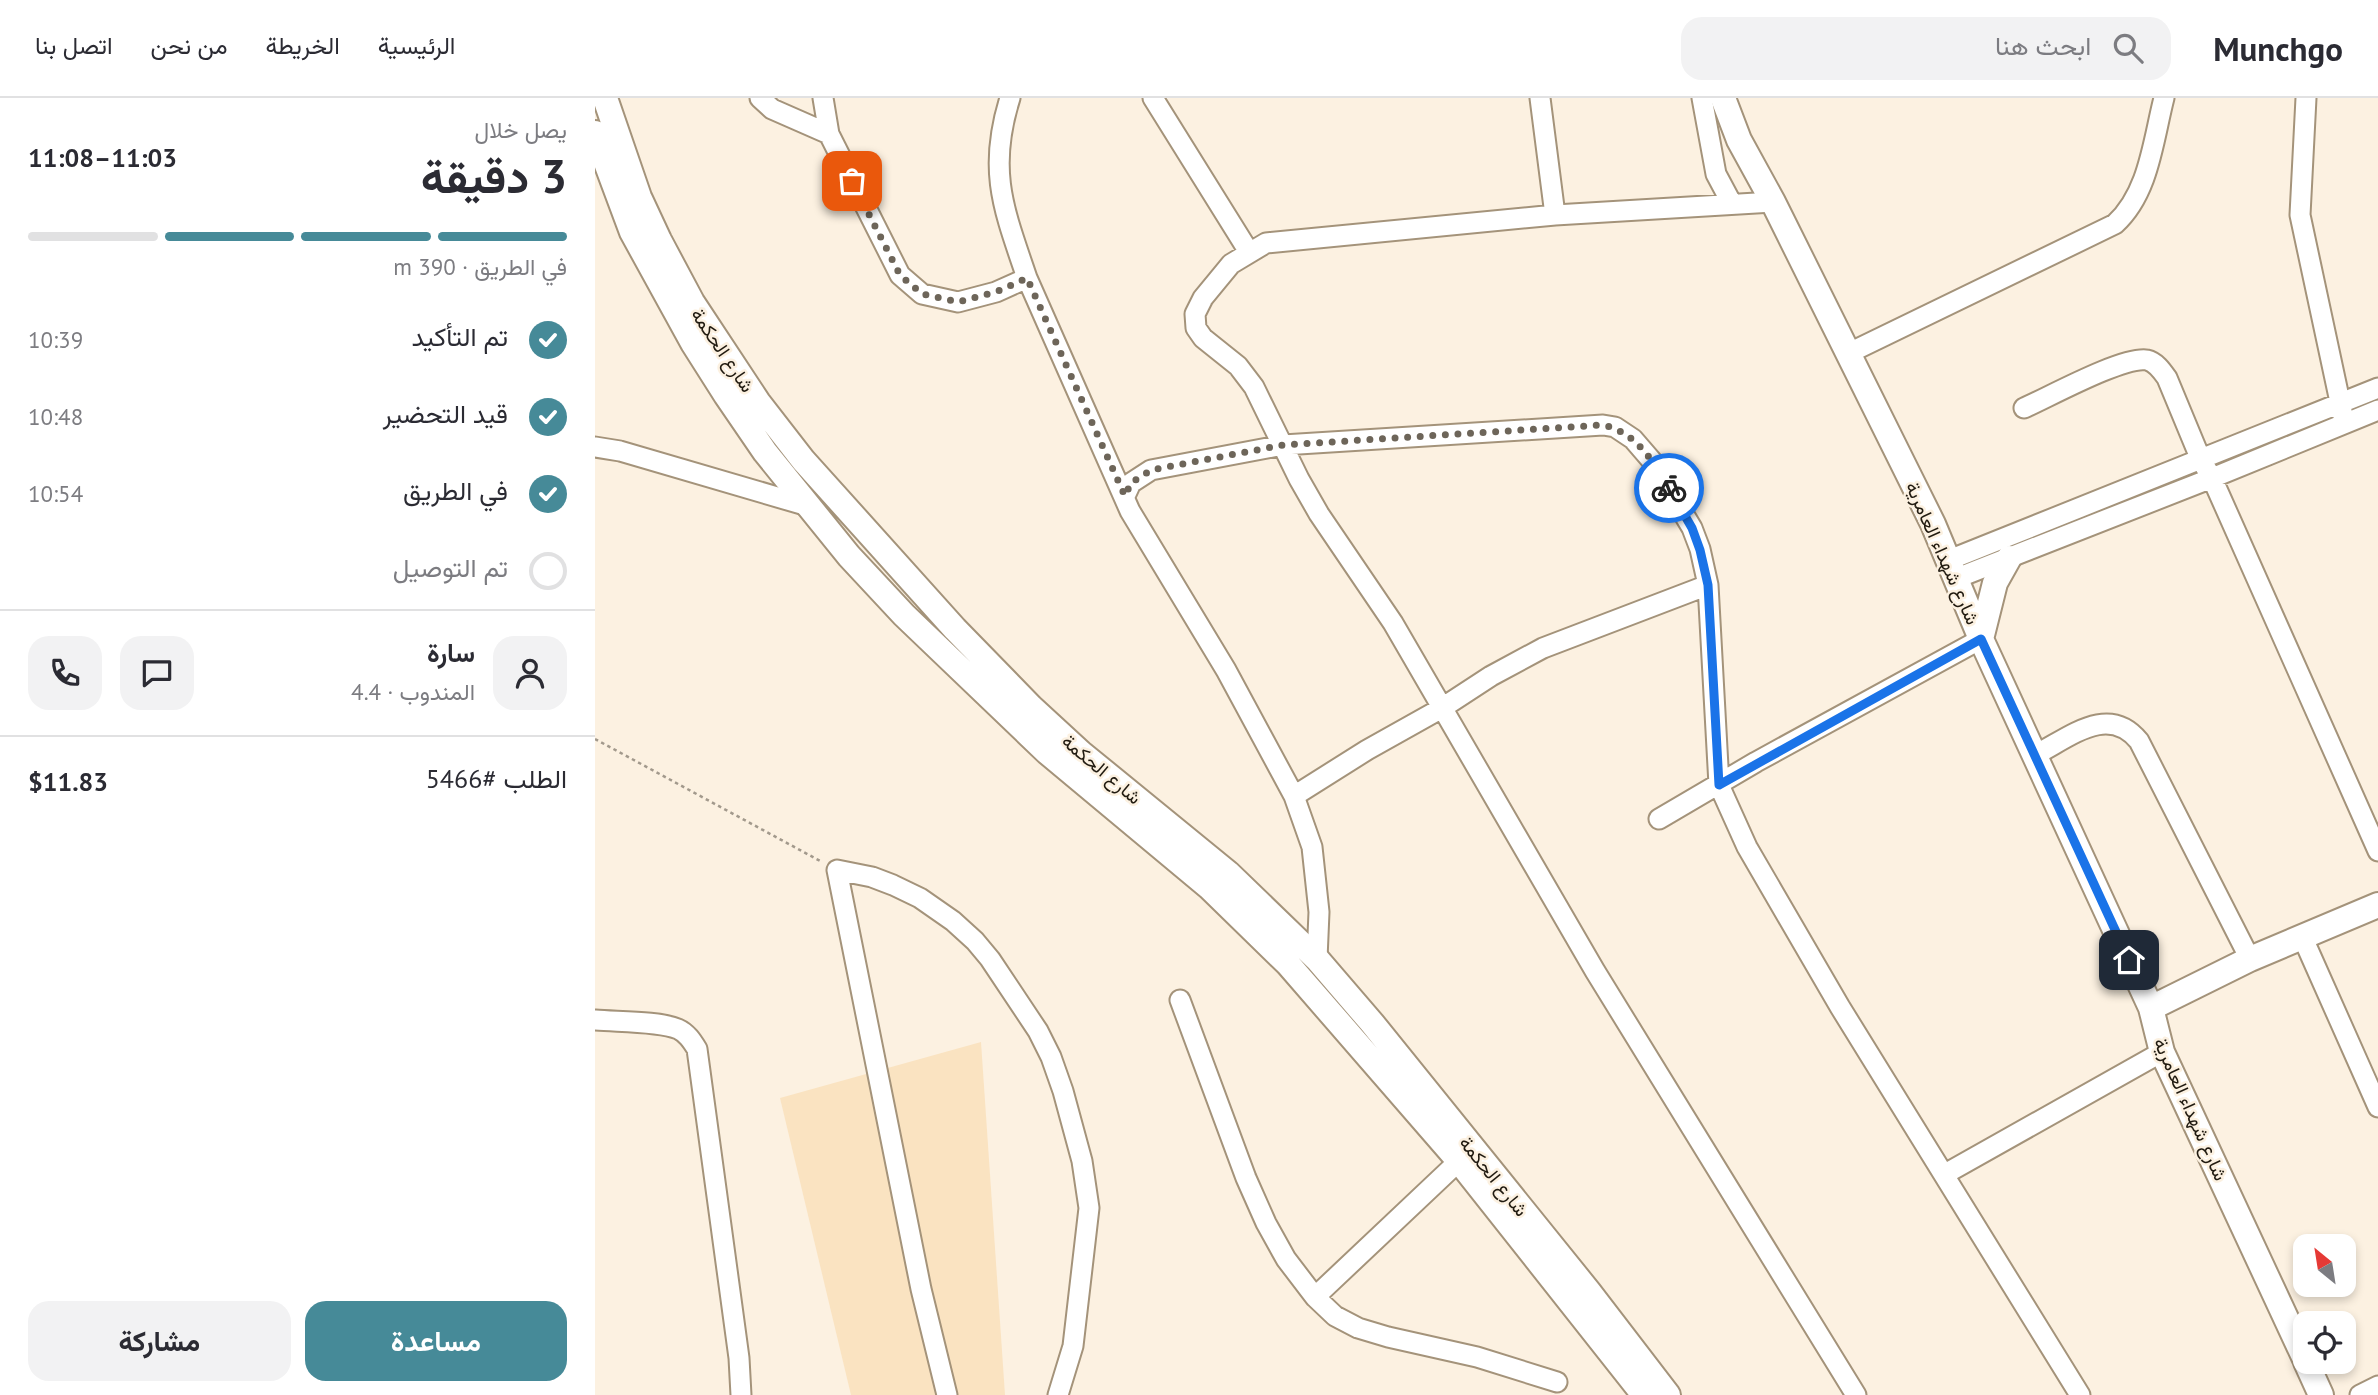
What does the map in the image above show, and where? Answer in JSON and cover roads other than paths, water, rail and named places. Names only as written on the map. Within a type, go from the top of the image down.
[{"type":"street","name":"شارع الحكمة","points":[[605,98],[639,197],[692,302],[758,402],[803,460],[873,541],[1031,707],[1081,753],[1228,873],[1317,959],[1372,1023],[1580,1281],[1668,1395]]},
{"type":"street","points":[[759,98],[772,110],[829,134]]},
{"type":"street","points":[[823,98],[829,134],[900,275],[922,294],[958,302],[996,292],[1027,278]]},
{"type":"street","points":[[1010,98],[997,164],[1003,206],[1027,278],[1140,529],[1226,670],[1294,796],[1312,847],[1319,912],[1317,959]]},
{"type":"street","points":[[1153,98],[1249,252]]},
{"type":"street","points":[[1540,98],[1555,215]]},
{"type":"street","points":[[1702,98],[1716,174],[1733,204]]},
{"type":"street","name":"شارع شهداء العامرية","points":[[1723,98],[1739,140],[1849,353],[1953,569],[1981,639],[2151,1008],[2162,1052],[2293,1334]]},
{"type":"street","points":[[1849,353],[2115,224],[2126,214],[2140,192],[2164,98]]},
{"type":"street","points":[[2306,98],[2300,215],[2345,424]]},
{"type":"street","name":"شارع الحكمة","points":[[595,133],[632,232],[655,276],[726,396],[807,506],[849,556],[965,675],[1047,752],[1209,887],[1288,964],[1459,1161],[1644,1395]]},
{"type":"street","points":[[1773,202],[1555,215],[1266,243],[1231,264],[1203,298],[1195,314],[1195,321],[1203,338],[1230,358],[1254,387],[1319,514],[1393,623],[1595,971],[1856,1395]]},
{"type":"street","points":[[2024,408],[2115,366],[2137,360],[2150,360],[2167,378],[2201,460],[2212,478],[2378,851]]},
{"type":"street","points":[[1953,569],[2079,506],[2378,388]]},
{"type":"street","points":[[1953,569],[2009,558],[2378,410]]},
{"type":"street","points":[[1125,496],[1131,483],[1151,470],[1283,445],[1602,425],[1615,427],[1633,439],[1652,461],[1682,511],[1700,550],[1708,585],[1719,785],[1747,847],[1813,961],[2080,1395]]},
{"type":"street","points":[[595,447],[807,506]]},
{"type":"street","points":[[1659,818],[1981,639],[1995,583],[2009,558]]},
{"type":"street","points":[[1294,796],[1491,676],[1543,648],[1708,585]]},
{"type":"street","points":[[2035,755],[2096,724],[2118,724],[2130,730],[2145,753],[2250,960]]},
{"type":"street","points":[[947,1395],[921,1289],[837,870],[872,877],[893,885],[920,898],[953,921],[990,959],[1038,1031],[1051,1057],[1082,1161],[1089,1208],[1073,1346],[1058,1395]]},
{"type":"street","points":[[2151,1008],[2302,936],[2378,905]]},
{"type":"street","points":[[2302,936],[2378,1107]]},
{"type":"street","points":[[1179,1000],[1246,1178],[1266,1223],[1286,1259],[1315,1297],[1335,1316],[1358,1328],[1477,1357],[1557,1382]]},
{"type":"street","points":[[595,1020],[668,1026],[689,1036],[697,1049],[734,1318],[741,1395]]},
{"type":"street","points":[[1945,1174],[2162,1052]]},
{"type":"street","points":[[1315,1297],[1459,1161]]},
{"type":"street","name":"شارع شهداء العامرية","points":[[2311,1374],[2321,1395]]},
{"type":"street","points":[[2360,1395],[2378,1386]]}]
